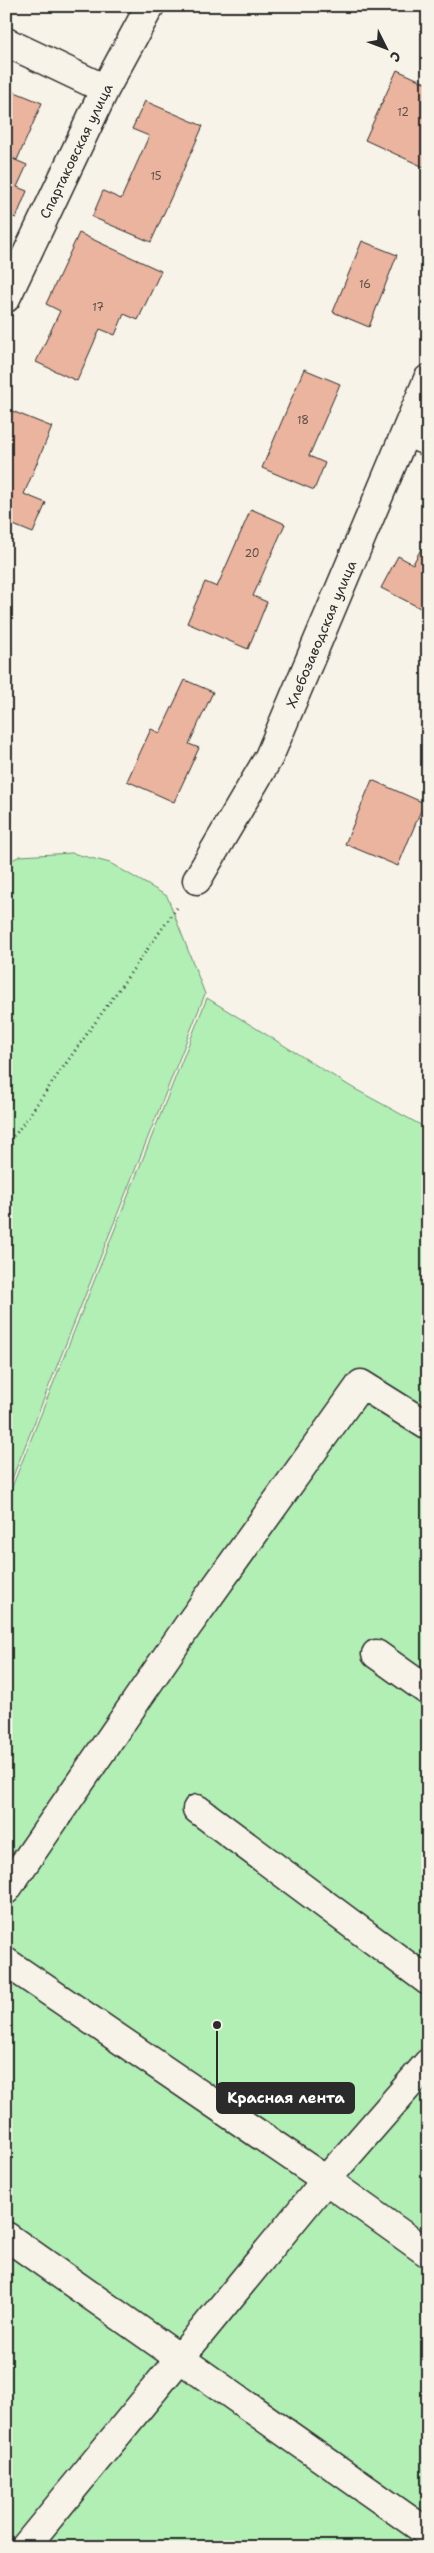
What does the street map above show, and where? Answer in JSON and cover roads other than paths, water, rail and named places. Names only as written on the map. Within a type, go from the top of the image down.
[{"type":"street","name":"Спартаковская улица","points":[[6,298],[105,89],[150,6]]},
{"type":"street","points":[[6,42],[105,89]]},
{"type":"street","name":"Хлебозаводская улица","points":[[197,880],[269,757],[417,437],[428,379]]},
{"type":"street","points":[[6,1890],[187,1627],[361,1384],[428,1426]]},
{"type":"street","points":[[376,1654],[428,1690]]},
{"type":"street","points":[[197,1809],[428,1981]]},
{"type":"street","points":[[6,1962],[326,2180],[428,2253]]},
{"type":"street","points":[[34,2544],[178,2359],[326,2180],[428,2063]]},
{"type":"street","points":[[6,2236],[178,2359],[428,2533]]},
{"type":"place","name":"Красная лента","points":[[217,2025]]}]
